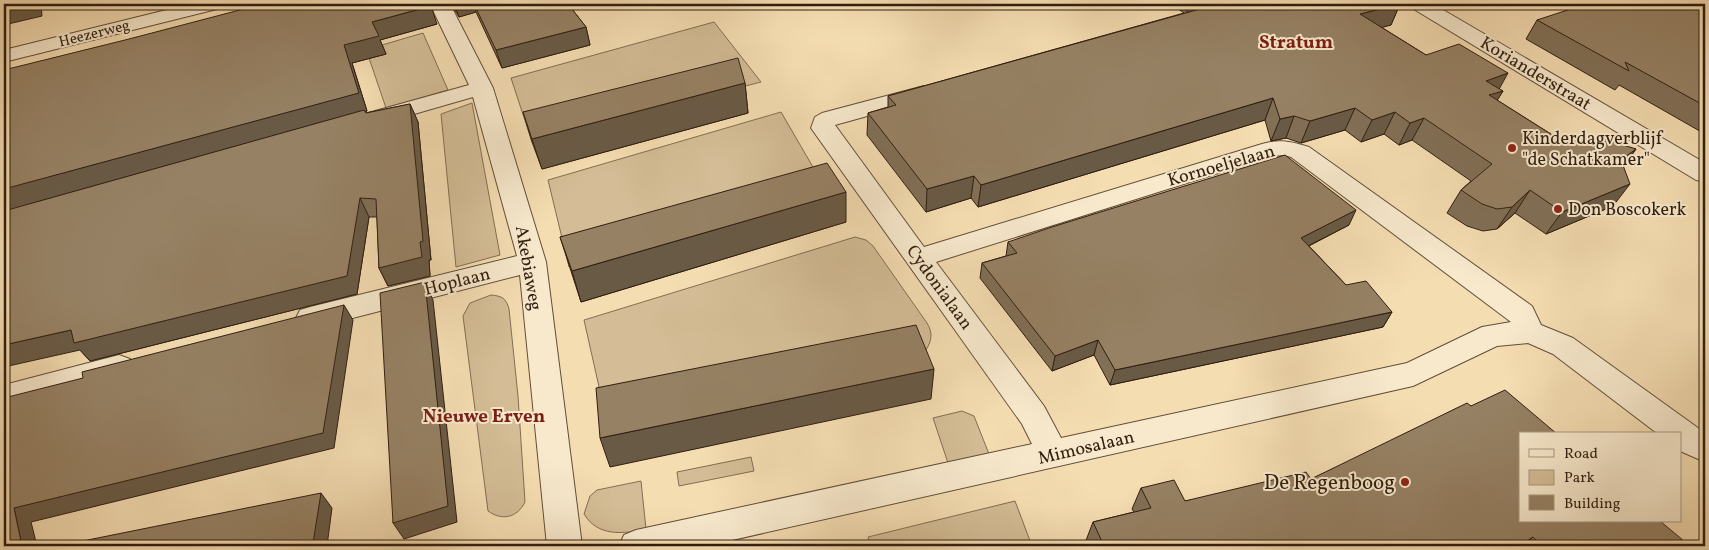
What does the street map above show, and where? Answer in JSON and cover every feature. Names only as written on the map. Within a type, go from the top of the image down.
[{"type":"street","name":"Heezerweg","points":[[4,56],[214,4]]},
{"type":"street","name":"Akebiaweg","points":[[440,4],[482,88],[532,262],[566,546]]},
{"type":"street","name":"Korianderstraat","points":[[1419,4],[1705,174]]},
{"type":"street","name":"Cydonialaan","points":[[945,87],[830,118],[823,122],[823,128],[1033,414],[1053,454]]},
{"type":"street","points":[[352,124],[482,88]]},
{"type":"street","name":"Kornoeljelaan","points":[[919,258],[1270,149],[1284,147],[1300,152],[1522,314],[1530,332]]},
{"type":"street","name":"Hoplaan","points":[[282,326],[532,262]]},
{"type":"street","points":[[1530,332],[1563,346],[1680,432]]},
{"type":"street","name":"Mimosalaan","points":[[636,546],[1412,374],[1492,335],[1530,332]]},
{"type":"street","points":[[4,397],[148,360]]},
{"type":"street","points":[[1682,434],[1705,448]]},
{"type":"green space","points":[[714,22],[761,82],[532,142],[511,78]]},
{"type":"green space","points":[[423,33],[448,90],[386,108],[369,58],[386,54],[382,45]]},
{"type":"green space","points":[[472,103],[500,255],[456,267],[441,114]]},
{"type":"green space","points":[[781,112],[828,193],[569,267],[548,180]]},
{"type":"green space","points":[[855,237],[866,240],[873,246],[927,323],[931,336],[926,350],[606,418],[584,320]]},
{"type":"green space","points":[[491,295],[503,298],[509,309],[518,396],[525,502],[518,512],[504,517],[488,511],[463,316],[470,303]]},
{"type":"green space","points":[[962,411],[974,416],[989,454],[948,463],[933,418]]},
{"type":"green space","points":[[751,457],[754,471],[679,486],[677,472]]},
{"type":"green space","points":[[641,481],[646,529],[620,533],[612,532],[596,527],[584,514],[590,496],[597,490]]},
{"type":"green space","points":[[1015,501],[1032,546],[870,546],[868,537]]},
{"type":"building","points":[[4,4],[20,4],[4,7]]},
{"type":"building","points":[[254,4],[430,4],[431,6],[372,22],[379,36],[344,45],[359,93],[4,189],[4,70],[255,6]]},
{"type":"building","points":[[474,4],[568,4],[586,27],[496,50]]},
{"type":"building","points":[[1218,4],[1400,4],[1360,14],[1426,55],[1459,44],[1508,73],[1486,81],[1503,91],[1489,95],[1565,143],[1598,137],[1636,149],[1621,160],[1630,184],[1562,212],[1530,190],[1512,207],[1497,209],[1482,204],[1461,190],[1492,164],[1424,118],[1410,123],[1395,112],[1372,120],[1355,108],[1310,121],[1294,116],[1280,119],[1273,98],[981,185],[974,176],[927,189],[868,113],[896,105],[888,96]]},
{"type":"building","points":[[1586,4],[1705,4],[1705,106],[1625,62],[1629,71],[1537,20]]},
{"type":"building","points":[[738,58],[745,83],[532,139],[523,112]]},
{"type":"building","points":[[410,104],[423,241],[420,242],[422,257],[379,268],[376,199],[360,198],[347,276],[74,343],[71,330],[4,345],[4,211],[364,110],[366,113]]},
{"type":"building","points":[[1285,155],[1356,210],[1301,238],[1346,285],[1366,281],[1392,312],[1115,370],[1098,340],[1055,356],[982,263],[1017,253],[1008,242]]},
{"type":"building","points":[[827,163],[846,192],[572,271],[560,237]]},
{"type":"building","points":[[425,282],[448,506],[393,523],[380,293]]},
{"type":"building","points":[[344,305],[323,433],[14,508],[22,546],[4,546],[4,398],[83,378],[82,372]]},
{"type":"building","points":[[916,325],[934,369],[600,438],[596,388]]},
{"type":"building","name":"De Regenboog","points":[[1505,390],[1555,432],[1519,432],[1519,522],[1661,522],[1690,546],[1542,546],[1533,537],[1519,546],[1104,546],[1093,522],[1151,508],[1141,488],[1174,480],[1185,501],[1306,472],[1311,479],[1467,403],[1471,406]]},
{"type":"building","points":[[321,493],[313,543],[300,546],[58,546]]},
{"type":"place","name":"Kinderdagverblijf \"de Schatkamer\"","points":[[1512,148]]},
{"type":"place","name":"Don Boscokerk","points":[[1558,209]]},
{"type":"place","name":"De Regenboog","points":[[1405,482]]},
{"type":"district","name":"Stratum","points":[[1296,41]]},
{"type":"district","name":"Nieuwe Erven","points":[[484,415]]}]
